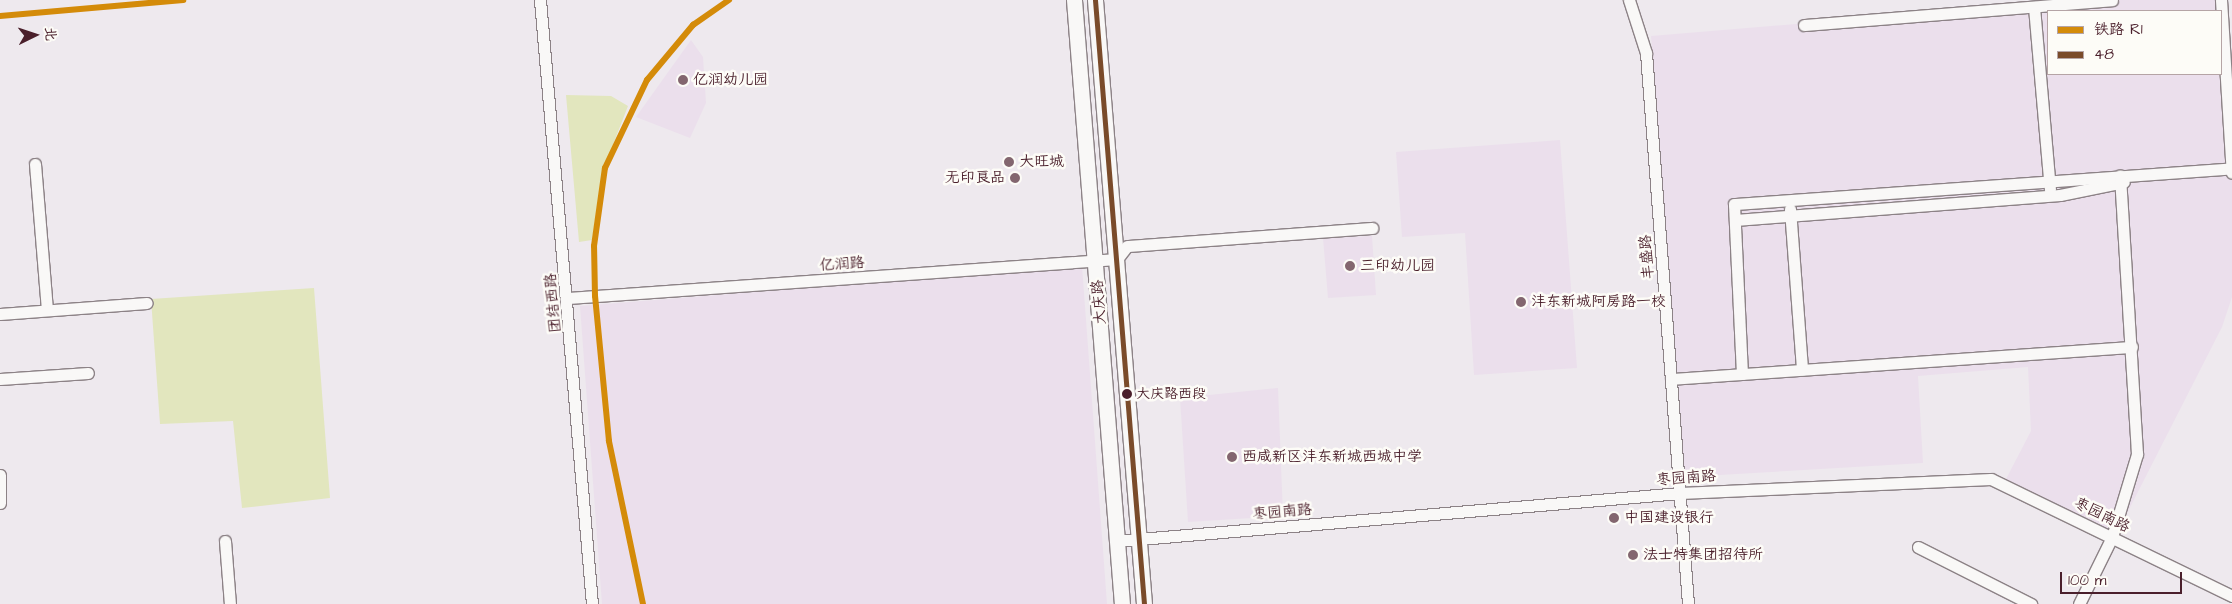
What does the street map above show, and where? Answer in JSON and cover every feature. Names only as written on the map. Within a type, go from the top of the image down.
[{"type":"main road","name":"大庆路","points":[[1074,0],[1122,604]]},
{"type":"main road","name":"大庆路","points":[[1095,0],[1144,604]]},
{"type":"street","name":"团结西路","points":[[540,0],[568,298],[592,604]]},
{"type":"street","name":"丰盛路","points":[[1629,0],[1646,53],[1688,604]]},
{"type":"street","points":[[1804,25],[2112,0]]},
{"type":"street","points":[[2034,6],[2050,195]]},
{"type":"street","points":[[1742,374],[1734,204],[2049,181],[2232,173],[2222,15]]},
{"type":"street","points":[[35,164],[47,310]]},
{"type":"street","points":[[1735,220],[2050,195],[2120,179],[2232,168]]},
{"type":"street","points":[[2079,604],[2112,536],[2137,454],[2132,347],[2120,179]]},
{"type":"street","points":[[1958,188],[1958,202]]},
{"type":"street","points":[[1886,193],[1887,208]]},
{"type":"street","points":[[1835,196],[1836,212]]},
{"type":"street","points":[[1790,200],[1802,370]]},
{"type":"street","points":[[1117,259],[1127,246],[1372,228]]},
{"type":"street","name":"亿润路","points":[[568,298],[1117,259]]},
{"type":"street","points":[[0,314],[147,303]]},
{"type":"street","points":[[1671,379],[2132,347]]},
{"type":"street","points":[[0,379],[88,373]]},
{"type":"street","points":[[0,475],[0,503]]},
{"type":"street","name":"枣园南路","points":[[1116,541],[1680,493],[1991,479],[2112,536],[2232,596]]},
{"type":"street","points":[[225,541],[230,604]]},
{"type":"street","points":[[1918,547],[2031,604]]},
{"type":"shaded area","points":[[2088,0],[2222,0],[2232,154],[2232,297],[2222,327],[2117,533],[2005,481],[2031,431],[2028,367],[1918,376],[1923,463],[1685,477],[1651,36]]},
{"type":"shaded area","name":"亿润幼儿园","points":[[691,40],[703,57],[706,103],[690,138],[636,117]]},
{"type":"shaded area","name":"沣东新城阿房路一校","points":[[1560,140],[1577,368],[1474,375],[1465,233],[1402,237],[1396,152]]},
{"type":"shaded area","name":"三印幼儿园","points":[[1372,236],[1376,295],[1328,298],[1323,238]]},
{"type":"shaded area","points":[[1082,266],[1107,604],[602,604],[580,306]]},
{"type":"shaded area","name":"西咸新区沣东新城西城中学","points":[[1278,388],[1283,516],[1188,522],[1180,398]]},
{"type":"green space","points":[[566,95],[611,96],[628,106],[602,173],[592,240],[579,242]]},
{"type":"green space","points":[[314,288],[330,498],[242,508],[233,421],[160,424],[151,299]]},
{"type":"rail line","name":"R1","points":[[0,16],[183,0]]},
{"type":"rail line","name":"R1","points":[[643,604],[609,441],[595,296],[594,246],[605,168],[647,80],[693,25],[729,0]]},
{"type":"transit line","name":"48","points":[[1095,0],[1144,604]]},
{"type":"place","name":"亿润幼儿园","points":[[683,80]]},
{"type":"place","name":"大旺城","points":[[1009,162]]},
{"type":"place","name":"无印良品","points":[[1015,178]]},
{"type":"place","name":"三印幼儿园","points":[[1350,266]]},
{"type":"place","name":"沣东新城阿房路一校","points":[[1521,302]]},
{"type":"place","name":"大庆路西段","points":[[1127,394]]},
{"type":"place","name":"西咸新区沣东新城西城中学","points":[[1232,457]]},
{"type":"place","name":"中国建设银行","points":[[1614,518]]},
{"type":"place","name":"法士特集团招待所","points":[[1633,555]]}]
